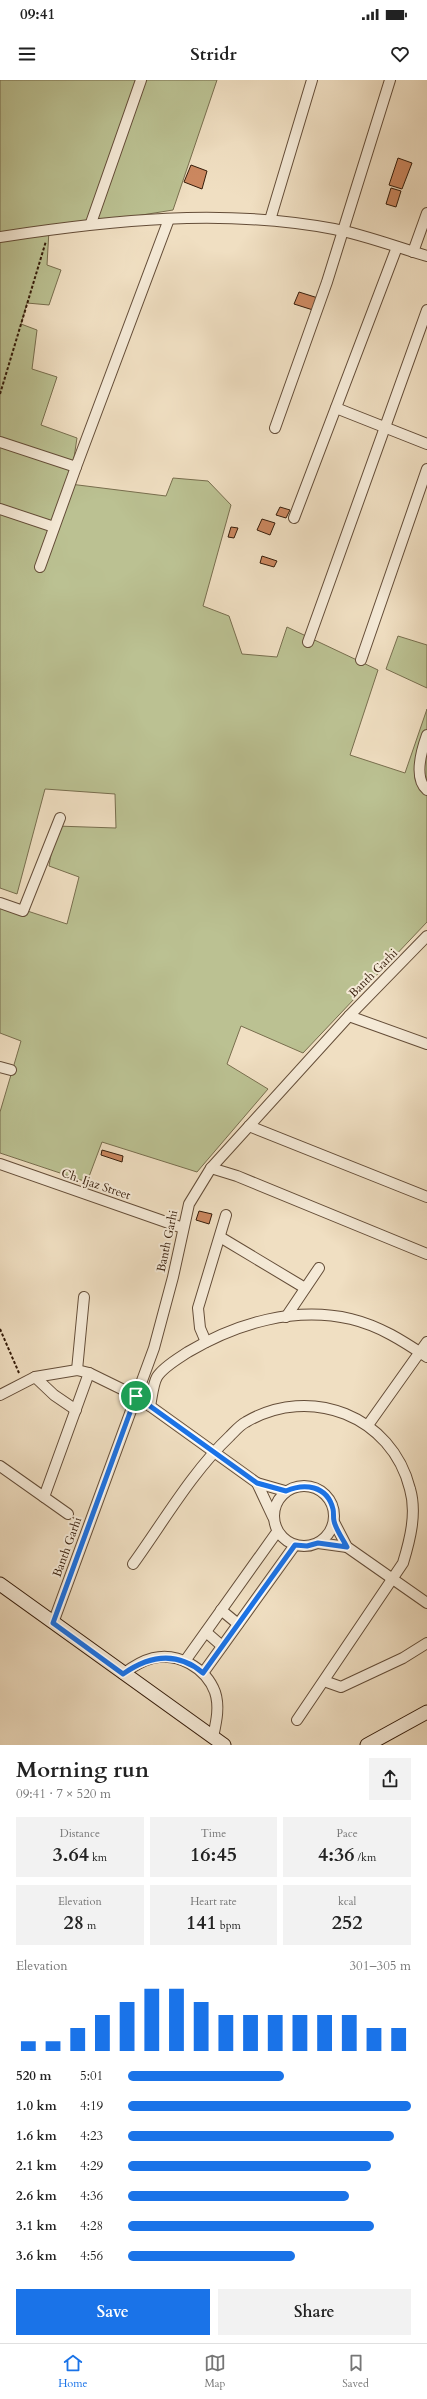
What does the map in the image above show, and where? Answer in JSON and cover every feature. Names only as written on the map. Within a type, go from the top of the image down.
[{"type":"main road","points":[[0,1584],[123,1674],[219,1741]]},
{"type":"main road","points":[[367,1745],[427,1712]]},
{"type":"street","points":[[91,223],[141,80]]},
{"type":"street","points":[[270,220],[312,80]]},
{"type":"street","points":[[275,428],[327,282],[390,80]]},
{"type":"street","points":[[413,252],[427,213]]},
{"type":"street","points":[[40,567],[169,219]]},
{"type":"street","points":[[0,237],[91,223],[169,219],[270,220],[342,231],[427,256]]},
{"type":"street","points":[[294,518],[397,247]]},
{"type":"street","points":[[308,642],[427,310]]},
{"type":"street","points":[[336,408],[427,444]]},
{"type":"street","points":[[0,442],[76,467]]},
{"type":"street","points":[[361,660],[427,469]]},
{"type":"street","points":[[0,509],[54,527]]},
{"type":"street","points":[[427,735],[419,758],[423,786],[427,790]]},
{"type":"street","points":[[0,903],[24,911],[60,818]]},
{"type":"street","name":"Banth Garhi","points":[[53,1623],[154,1348],[188,1204],[211,1168],[349,1016],[427,936]]},
{"type":"street","points":[[349,1016],[427,1044]]},
{"type":"street","points":[[0,1067],[11,1070]]},
{"type":"street","points":[[249,1126],[427,1197]]},
{"type":"street","name":"Ch. Ijaz Street","points":[[0,1164],[183,1228]]},
{"type":"street","points":[[211,1168],[237,1176],[427,1254]]},
{"type":"street","points":[[206,1342],[200,1328],[198,1308],[226,1215]]},
{"type":"street","points":[[220,1237],[305,1288]]},
{"type":"street","points":[[286,1317],[319,1268]]},
{"type":"street","points":[[77,1370],[84,1297]]},
{"type":"street","points":[[150,1406],[157,1376],[178,1359],[206,1342],[236,1328],[286,1317],[302,1315],[331,1315],[352,1319],[375,1326],[400,1339],[424,1355]]},
{"type":"street","points":[[368,1425],[424,1355],[427,1342]]},
{"type":"street","points":[[0,1395],[36,1377],[77,1370],[89,1373],[136,1396],[257,1483],[286,1491],[302,1486],[320,1490],[329,1498],[334,1509],[334,1522],[328,1534],[318,1543]]},
{"type":"street","points":[[44,1497],[89,1373]]},
{"type":"street","points":[[36,1377],[54,1395],[76,1410]]},
{"type":"street","points":[[133,1564],[213,1452],[245,1422],[273,1410],[293,1405],[333,1409],[368,1425],[390,1445],[402,1464],[411,1489],[413,1514],[410,1541],[403,1563],[297,1720]]},
{"type":"street","points":[[0,1466],[68,1514]]},
{"type":"street","points":[[257,1483],[273,1516],[277,1532],[288,1542],[295,1545],[307,1546],[318,1543],[347,1547],[427,1604]]},
{"type":"street","points":[[273,1516],[277,1502],[286,1491]]},
{"type":"street","points":[[334,1522],[347,1547]]},
{"type":"street","points":[[185,1661],[277,1532]]},
{"type":"street","points":[[203,1673],[295,1545]]},
{"type":"street","points":[[221,1610],[238,1624]]},
{"type":"street","points":[[206,1632],[222,1646]]},
{"type":"street","points":[[324,1681],[341,1687],[402,1658],[427,1643]]},
{"type":"street","points":[[123,1674],[137,1664],[153,1658],[169,1657],[185,1661],[203,1673],[208,1677],[217,1703],[219,1741]]},
{"type":"path","points":[[0,394],[49,230]]},
{"type":"path","points":[[0,1329],[24,1383]]},
{"type":"green space","points":[[0,80],[217,80],[173,210],[49,230],[47,265],[61,270],[49,305],[27,303],[21,324],[37,330],[32,369],[57,377],[41,425],[77,438],[70,484],[166,496],[173,478],[208,481],[231,505],[203,606],[229,616],[242,654],[277,657],[287,627],[378,670],[350,755],[405,773],[427,709],[427,922],[303,1053],[241,1026],[227,1064],[268,1089],[197,1172],[102,1142],[87,1182],[0,1153],[0,1112],[21,1041],[0,1033],[0,902],[67,924],[79,877],[49,866],[56,826],[116,828],[115,794],[45,789],[17,894],[0,888]]},
{"type":"green space","points":[[398,636],[427,645],[427,688],[386,669]]},
{"type":"building","points":[[398,158],[412,163],[402,189],[389,185]]},
{"type":"building","points":[[191,165],[207,171],[202,189],[184,182]]},
{"type":"building","points":[[391,188],[401,191],[396,207],[386,204]]},
{"type":"building","points":[[299,292],[318,298],[313,310],[294,304]]},
{"type":"building","points":[[280,507],[290,510],[286,518],[276,515]]},
{"type":"building","points":[[262,519],[275,523],[270,535],[257,530]]},
{"type":"building","points":[[231,527],[238,528],[234,538],[228,537]]},
{"type":"building","points":[[262,556],[277,561],[274,567],[260,563]]},
{"type":"building","points":[[102,1150],[123,1156],[122,1162],[101,1155]]},
{"type":"building","points":[[199,1211],[212,1214],[209,1224],[196,1220]]},
{"type":"route","points":[[136,1396],[257,1483],[286,1491],[296,1486],[309,1486],[320,1490],[329,1498],[334,1509],[334,1522],[347,1547],[318,1543],[307,1546],[295,1545],[203,1673],[198,1668],[185,1661],[169,1657],[153,1658],[137,1664],[123,1674],[53,1623],[136,1396]]}]
